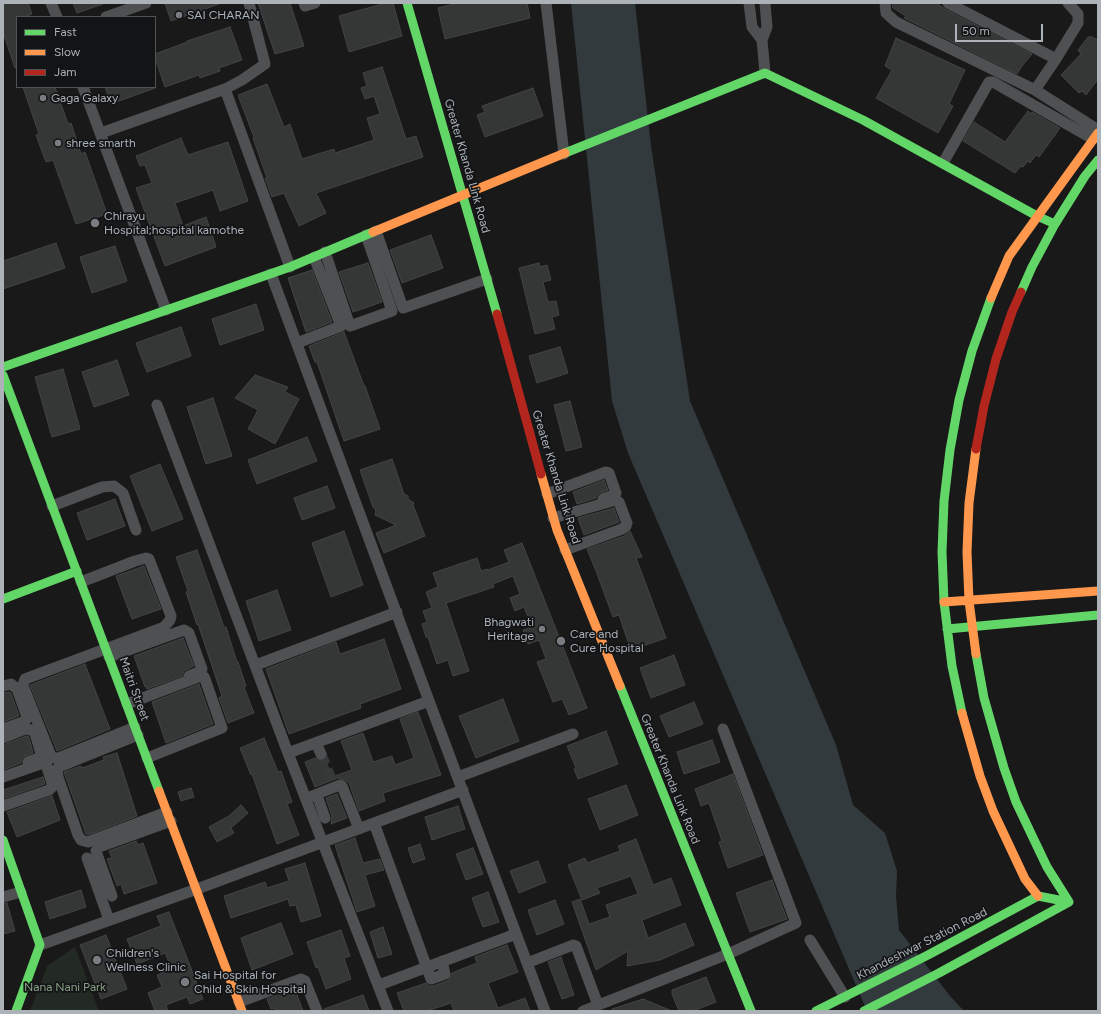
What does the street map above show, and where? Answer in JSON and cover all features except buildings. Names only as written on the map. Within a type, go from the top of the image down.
[{"type":"street","points":[[51,3],[57,16]]},
{"type":"street","points":[[109,16],[146,3]]},
{"type":"street","points":[[101,133],[225,90],[265,64],[249,3]]},
{"type":"street","points":[[304,3],[305,6],[315,3]]},
{"type":"street","name":"Greater Khanda Link Road","points":[[407,3],[463,194],[553,516],[565,550],[751,1011]]},
{"type":"street","points":[[546,3],[564,154]]},
{"type":"street","points":[[749,3],[752,27],[762,40]]},
{"type":"street","points":[[764,3],[767,27],[762,40],[766,73]]},
{"type":"street","points":[[885,3],[886,13],[896,22],[1035,90],[1096,134]]},
{"type":"street","points":[[948,3],[1056,59]]},
{"type":"street","points":[[1035,90],[1078,23],[1078,14],[1068,3]]},
{"type":"street","points":[[3,367],[290,267],[463,194],[766,73],[863,120],[943,163],[1036,216],[1055,224]]},
{"type":"street","points":[[943,163],[989,82],[993,82],[1096,134]]},
{"type":"street","points":[[83,88],[166,310]]},
{"type":"street","points":[[225,90],[290,267]]},
{"type":"street","points":[[1069,902],[1038,896],[1025,879],[1008,846],[980,776],[959,704],[952,666],[944,602],[942,552],[944,501],[950,450],[959,400],[972,351],[989,303],[1009,256],[1036,216],[1096,134]]},
{"type":"street","points":[[1069,902],[1047,867],[1031,835],[1016,802],[1004,768],[984,698],[969,601],[967,552],[969,503],[975,454],[984,406],[996,359],[1012,312],[1032,267],[1055,224],[1085,176],[1098,160]]},
{"type":"street","points":[[325,252],[350,326],[392,311],[371,233]]},
{"type":"street","points":[[371,233],[403,308],[487,279]]},
{"type":"street","points":[[297,343],[340,326],[314,257]]},
{"type":"street","points":[[271,274],[545,1011]]},
{"type":"street","name":"Maitri Street","points":[[3,375],[240,1007]]},
{"type":"street","points":[[157,405],[288,753],[310,795],[325,818]]},
{"type":"street","points":[[547,494],[606,472],[609,473],[616,492],[614,495],[553,516]]},
{"type":"street","points":[[52,506],[102,487],[114,486],[123,493],[136,530]]},
{"type":"street","points":[[553,516],[616,500],[619,502],[627,523],[622,529],[565,550]]},
{"type":"street","points":[[81,582],[146,558],[151,562],[171,616],[170,620],[162,628],[107,653]]},
{"type":"street","points":[[3,599],[77,571]]},
{"type":"street","points":[[944,602],[1098,591]]},
{"type":"street","points":[[256,665],[397,612]]},
{"type":"street","points":[[947,629],[1098,615]]},
{"type":"street","points":[[126,702],[201,671],[201,665],[190,633],[184,630],[107,653],[25,679],[23,685],[53,758],[58,758],[136,731]]},
{"type":"street","points":[[126,702],[201,677],[204,677],[208,686],[222,728],[147,758]]},
{"type":"street","points":[[3,686],[11,684],[17,689],[27,717],[24,722],[3,730]]},
{"type":"street","points":[[288,753],[429,701]]},
{"type":"street","points":[[3,738],[25,729],[32,730],[35,733],[41,754],[39,758],[35,760],[3,771]]},
{"type":"street","points":[[583,1011],[728,954],[796,923],[723,729]]},
{"type":"street","points":[[136,731],[57,769],[58,777],[78,835],[81,840],[88,842],[169,816]]},
{"type":"street","points":[[458,777],[573,734]]},
{"type":"street","points":[[316,743],[321,754]]},
{"type":"street","points":[[3,777],[43,763],[46,764],[52,783],[52,787],[49,790],[3,806]]},
{"type":"street","points":[[310,795],[332,782]]},
{"type":"street","points":[[310,795],[340,785],[342,786],[359,829]]},
{"type":"street","points":[[40,945],[197,889],[463,790]]},
{"type":"street","points":[[3,812],[57,793],[60,795],[68,820]]},
{"type":"street","points":[[310,795],[324,842],[388,1011]]},
{"type":"street","points":[[112,896],[96,851],[99,847],[169,816]]},
{"type":"street","points":[[374,823],[427,967]]},
{"type":"street","points":[[3,840],[40,945],[16,1011]]},
{"type":"street","points":[[87,858],[109,920]]},
{"type":"street","points":[[3,897],[22,892]]},
{"type":"street","name":"Khandeshwar Station Road","points":[[816,1011],[928,955],[1038,896]]},
{"type":"street","points":[[864,1011],[939,973],[1069,902]]},
{"type":"street","points":[[378,985],[516,934]]},
{"type":"street","points":[[810,940],[846,996]]},
{"type":"street","points":[[527,963],[573,945],[576,946],[598,1005]]},
{"type":"street","points":[[240,1007],[301,979],[305,981],[317,1011]]},
{"type":"green space","name":"Nana Nani Park","points":[[75,947],[99,1011],[30,1011],[47,966]]},
{"type":"shaded area","points":[[571,3],[635,3],[651,146],[690,401],[836,745],[853,805],[885,833],[897,871],[896,896],[899,930],[950,996],[964,1011],[867,1011],[628,453],[612,401]]},
{"type":"tunnel","points":[[321,754],[332,782]]},
{"type":"traffic: fast","points":[[407,3],[497,314]]},
{"type":"traffic: fast","points":[[565,153],[765,73],[863,120],[1037,216],[1055,224]]},
{"type":"traffic: fast","points":[[1021,292],[1032,267],[1055,224],[1085,176],[1098,160]]},
{"type":"traffic: fast","points":[[3,367],[290,267],[373,232]]},
{"type":"traffic: fast","points":[[962,713],[952,666],[944,602],[942,552],[944,501],[950,450],[959,400],[972,351],[991,298]]},
{"type":"traffic: fast","points":[[3,375],[159,791]]},
{"type":"traffic: fast","points":[[3,599],[77,571]]},
{"type":"traffic: fast","points":[[947,629],[1098,615]]},
{"type":"traffic: fast","points":[[976,654],[984,698],[1004,768],[1016,802],[1047,867],[1069,902]]},
{"type":"traffic: fast","points":[[620,686],[751,1011]]},
{"type":"traffic: fast","points":[[3,840],[40,945],[16,1011]]},
{"type":"traffic: fast","points":[[816,1011],[928,955],[1038,896],[1069,902]]},
{"type":"traffic: fast","points":[[864,1011],[939,973],[1069,902]]},
{"type":"traffic: slow","points":[[991,298],[1009,256],[1098,133]]},
{"type":"traffic: slow","points":[[373,232],[565,153]]},
{"type":"traffic: slow","points":[[976,449],[969,503],[967,552],[969,601],[976,654]]},
{"type":"traffic: slow","points":[[541,474],[557,530],[620,686]]},
{"type":"traffic: slow","points":[[944,602],[1098,591]]},
{"type":"traffic: slow","points":[[962,713],[980,776],[993,811],[1025,879],[1038,896]]},
{"type":"traffic: slow","points":[[159,791],[242,1011]]},
{"type":"traffic: jam","points":[[976,449],[984,406],[996,359],[1012,312],[1021,292]]},
{"type":"traffic: jam","points":[[497,314],[541,474]]},
{"type":"place","name":"SAI CHARAN","points":[[179,15]]},
{"type":"place","name":"Gaga Galaxy","points":[[43,98]]},
{"type":"place","name":"shree smarth","points":[[58,143]]},
{"type":"place","name":"Chirayu Hospital;hospital kamothe","points":[[95,223]]},
{"type":"place","name":"Bhagwati Heritage","points":[[542,629]]},
{"type":"place","name":"Care and Cure Hospital","points":[[561,641]]},
{"type":"place","name":"Children's Wellness Clinic","points":[[97,960]]},
{"type":"place","name":"Sai Hospital for Child & Skin Hospital","points":[[185,982]]}]
